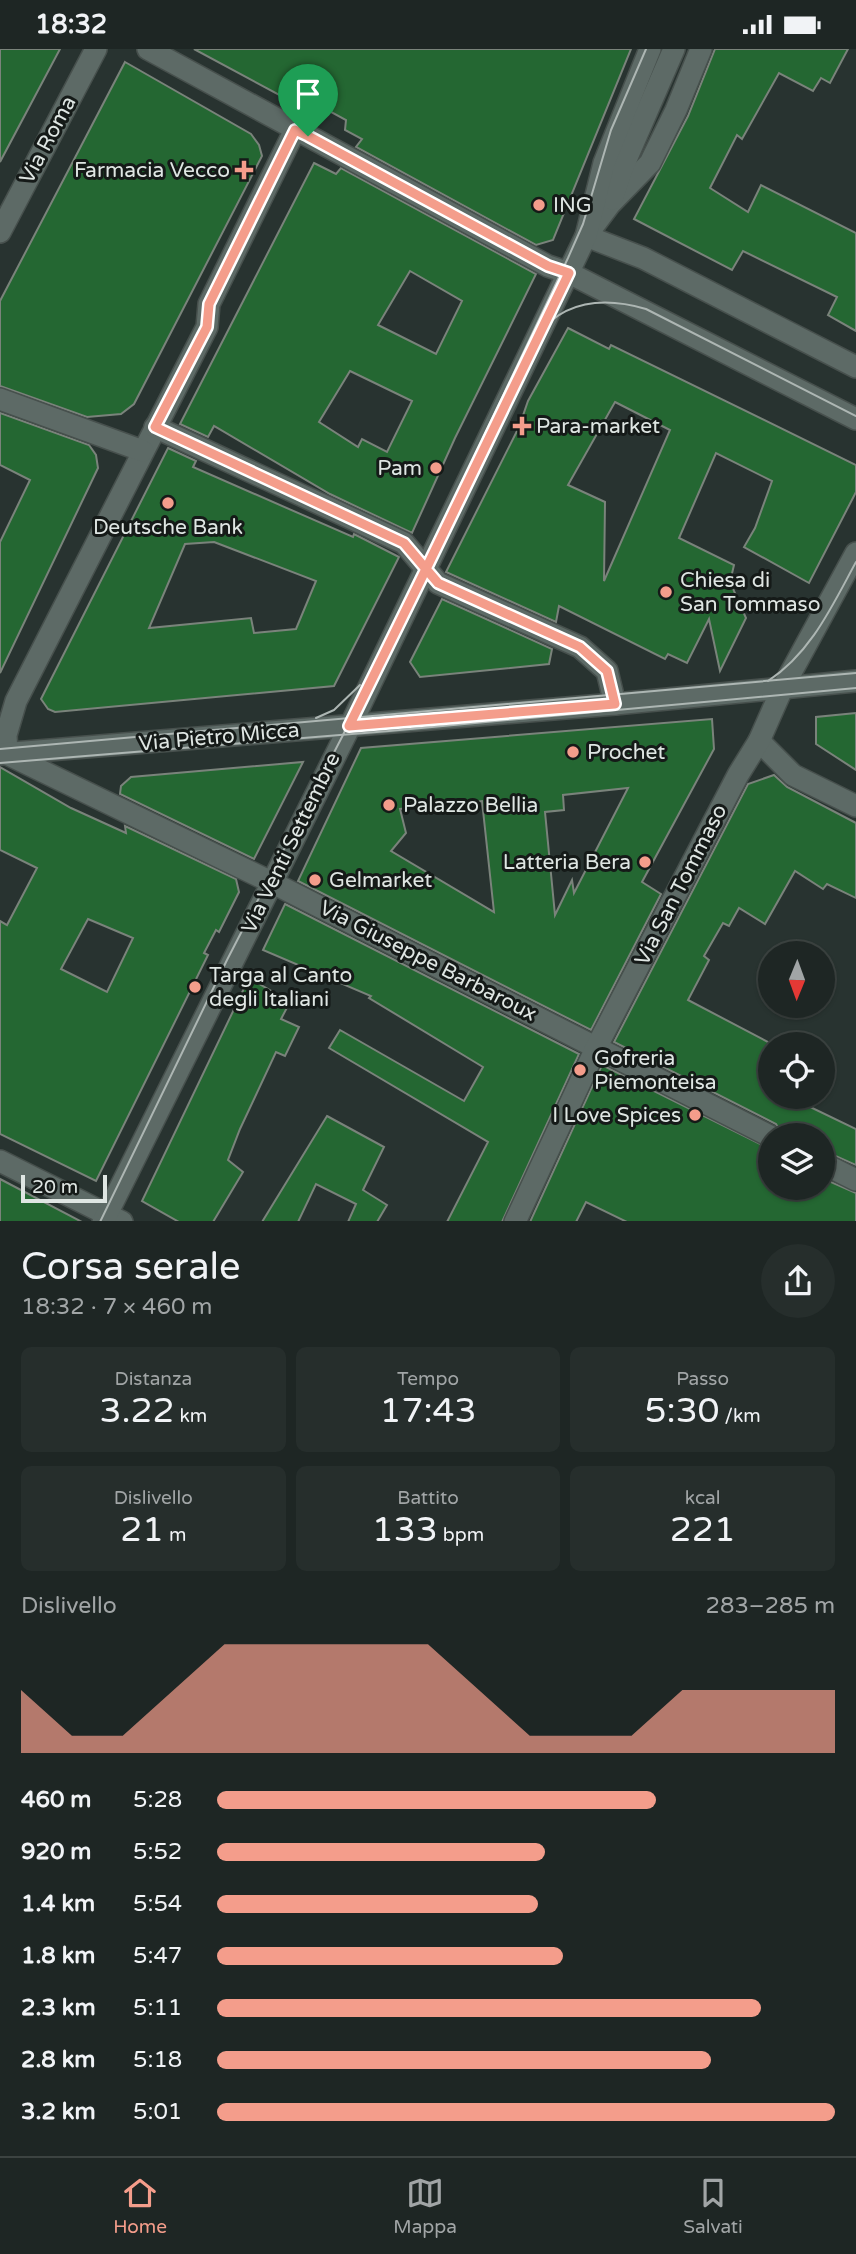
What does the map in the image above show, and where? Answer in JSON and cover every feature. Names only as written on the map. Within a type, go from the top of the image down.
[{"type":"street","name":"Via Roma","points":[[0,232],[96,49]]},
{"type":"street","points":[[148,49],[548,266],[569,273],[856,419]]},
{"type":"street","name":"Via Venti Settembre","points":[[111,1219],[271,882],[569,273],[586,236],[604,163],[650,49]]},
{"type":"street","name":"Via Venti Settembre","points":[[610,204],[622,169],[674,49]]},
{"type":"street","name":"Via Venti Settembre","points":[[586,236],[610,204],[650,163],[701,49]]},
{"type":"street","points":[[4,754],[6,734],[16,701],[207,327],[209,304],[295,130]]},
{"type":"street","points":[[586,236],[643,258],[856,367]]},
{"type":"street","points":[[0,399],[143,451]]},
{"type":"street","points":[[155,427],[404,543],[438,583],[580,647],[607,671],[615,704]]},
{"type":"street","name":"Via San Tommaso","points":[[515,1221],[597,1046],[738,775],[759,741],[782,688],[856,553]]},
{"type":"street","name":"Via Pietro Micca","points":[[4,754],[615,704],[856,681]]},
{"type":"street","points":[[759,741],[793,775],[856,806]]},
{"type":"street","name":"Via Giuseppe Barbaroux","points":[[4,754],[271,882],[758,1130]]},
{"type":"street","points":[[0,1161],[111,1219]]},
{"type":"street","points":[[835,1170],[856,1180]]},
{"type":"building","points":[[0,49],[60,49],[0,162]]},
{"type":"building","points":[[194,49],[631,49],[553,240],[536,245],[356,147],[362,139],[345,130],[346,120],[289,89],[283,97]]},
{"type":"building","points":[[715,49],[848,49],[830,83],[821,78],[813,91],[779,73],[742,139],[737,135],[710,188],[748,212],[761,185],[856,233],[856,331],[828,315],[837,297],[743,251],[732,270],[634,219],[688,116]]},
{"type":"building","points":[[125,62],[251,134],[259,145],[262,156],[134,404],[121,414],[87,417],[0,386],[0,301]]},
{"type":"building","points":[[314,163],[336,174],[341,168],[536,274],[455,438],[412,533],[330,494],[214,426],[208,437],[180,424]],"holes":[[[410,271],[462,301],[436,354],[378,325]],[[350,371],[412,401],[387,452],[362,439],[358,447],[319,422]]]},
{"type":"building","points":[[568,328],[609,349],[611,345],[856,465],[856,492],[809,583],[744,547],[755,528],[772,481],[716,453],[679,538],[734,565],[730,582],[746,618],[720,671],[709,619],[687,663],[668,654],[665,659],[559,606],[556,622],[446,572],[519,427],[528,401]],"holes":[[[615,402],[670,430],[604,581],[605,502],[568,485]]]},
{"type":"building","points":[[0,413],[89,445],[96,455],[98,468],[0,673],[0,542],[30,480],[0,465]]},
{"type":"building","points":[[168,448],[196,461],[193,467],[353,537],[354,534],[399,557],[334,686],[55,712],[48,709],[41,699]],"holes":[[[214,542],[316,581],[296,629],[254,633],[251,618],[149,628],[185,544]]]},
{"type":"building","points":[[442,599],[552,649],[549,664],[420,677],[410,662]]},
{"type":"building","points":[[856,713],[856,770],[816,744],[816,717]]},
{"type":"building","points":[[712,719],[714,749],[642,882],[661,894],[591,1030],[298,881],[361,748]],"holes":[[[628,788],[574,893],[572,880],[555,915],[545,812],[564,810],[563,795]],[[482,801],[494,912],[391,851],[406,833],[400,809]]]},
{"type":"building","points":[[303,762],[254,859],[120,794],[121,786],[131,777]]},
{"type":"building","points":[[0,767],[71,808],[126,833],[125,826],[236,879],[239,892],[219,932],[216,930],[204,953],[208,955],[96,1181],[0,1134],[0,921],[7,925],[37,868],[0,850]],"holes":[[[88,919],[133,938],[107,992],[61,969]]]},
{"type":"building","points":[[774,775],[787,787],[856,823],[856,898],[827,884],[823,889],[795,871],[765,924],[739,908],[729,926],[723,923],[704,956],[709,960],[688,1000],[758,1037],[758,1109],[814,1109],[856,1129],[856,1165],[835,1156],[835,1123],[774,1123],[614,1042],[748,784]]},
{"type":"building","points":[[285,904],[579,1054],[502,1221],[448,1221],[488,1142],[329,1048],[340,1030],[464,1101],[483,1067],[369,998],[371,996],[263,950]]},
{"type":"building","points":[[249,978],[290,1002],[281,1019],[299,1027],[285,1056],[276,1052],[240,1129],[228,1160],[243,1172],[214,1221],[177,1221],[142,1201]]},
{"type":"building","points":[[602,1065],[758,1143],[758,1200],[835,1200],[835,1184],[856,1193],[856,1221],[625,1221],[586,1202],[576,1221],[530,1221]]},
{"type":"building","points":[[327,1116],[384,1147],[363,1190],[387,1205],[378,1221],[348,1221],[356,1204],[316,1184],[298,1221],[263,1221]]},
{"type":"building","points":[[0,1179],[80,1221],[0,1221]]},
{"type":"tram line","points":[[100,1221],[227,960],[343,735],[568,258],[583,224],[611,130],[646,49]]},
{"type":"tram line","points":[[537,335],[548,323],[573,308],[601,303],[631,305],[646,309],[856,416]]},
{"type":"tram line","points":[[768,681],[797,657],[808,643],[829,612],[856,562]]},
{"type":"tram line","points":[[0,749],[856,673]]},
{"type":"tram line","points":[[316,718],[334,710],[360,685]]},
{"type":"tram line","points":[[0,763],[856,688]]},
{"type":"place","name":"Farmacia Vecco","points":[[244,170]]},
{"type":"place","name":"ING","points":[[539,205]]},
{"type":"place","name":"Para-market","points":[[522,426]]},
{"type":"place","name":"Pam","points":[[436,468]]},
{"type":"place","name":"Deutsche Bank","points":[[168,503]]},
{"type":"place","name":"Chiesa di San Tommaso","points":[[666,592]]},
{"type":"place","name":"Prochet","points":[[573,752]]},
{"type":"place","name":"Palazzo Bellia","points":[[389,805]]},
{"type":"place","name":"Latteria Bera","points":[[645,862]]},
{"type":"place","name":"Gelmarket","points":[[315,880]]},
{"type":"place","name":"Targa al Canto degli Italiani","points":[[195,987]]},
{"type":"place","name":"Gofreria Piemonteisa","points":[[580,1070]]},
{"type":"place","name":"I Love Spices","points":[[695,1115]]},
{"type":"route","points":[[308,136],[295,130],[209,304],[207,327],[155,427],[404,543],[426,569],[349,726],[615,704],[615,695],[607,671],[580,647],[438,583],[426,569],[569,273],[548,266],[308,136]]}]
